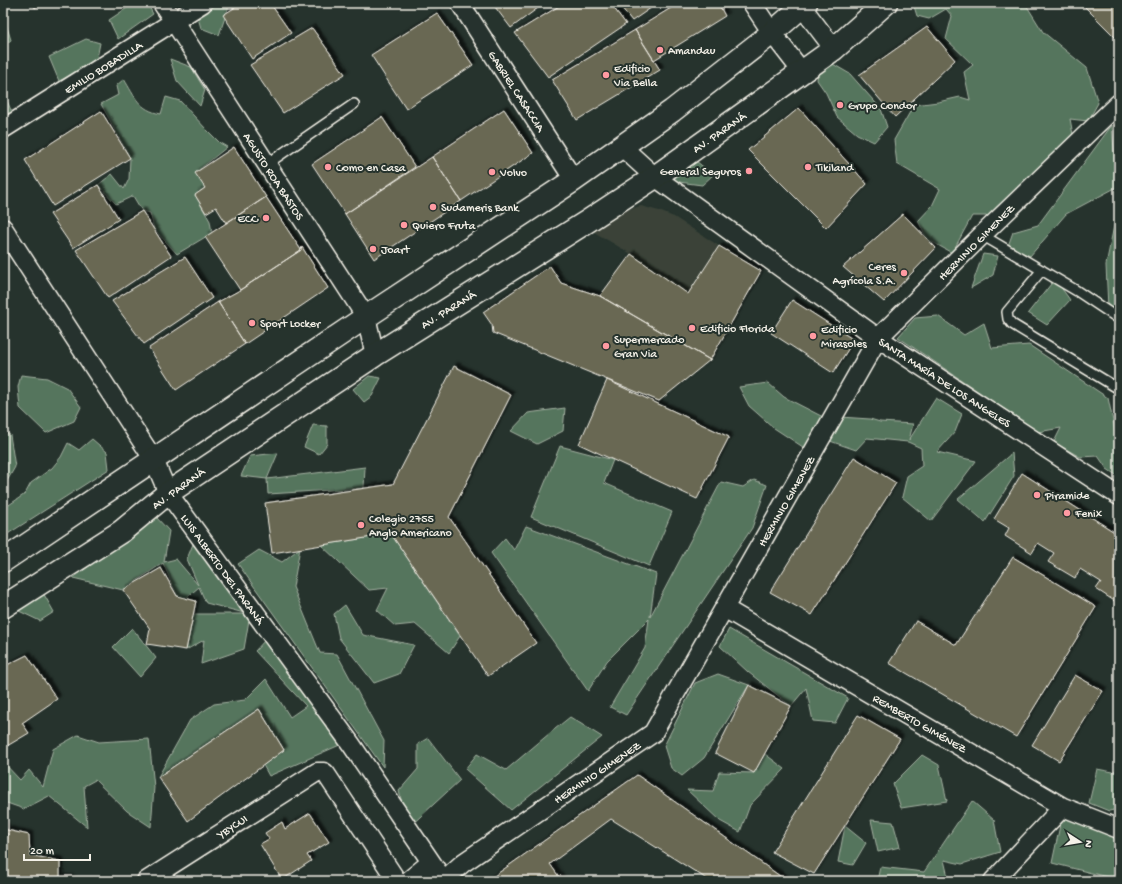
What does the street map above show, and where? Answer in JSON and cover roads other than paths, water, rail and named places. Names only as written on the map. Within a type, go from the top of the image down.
[{"type":"street","name":"AGUSTO ROA BASTOS","points":[[162,3],[366,318],[375,355]]},
{"type":"street","name":"EMILIO BOBADILLA","points":[[3,129],[203,3]]},
{"type":"street","name":"GABRIEL CASACCIA","points":[[460,3],[574,180]]},
{"type":"street","points":[[752,3],[802,73]]},
{"type":"street","name":"AV. PARANÁ","points":[[3,607],[122,530],[168,493],[375,355],[655,177],[834,49],[886,3]]},
{"type":"street","points":[[3,561],[574,180],[672,111],[772,33],[802,4],[834,49]]},
{"type":"street","name":"HERMINIO GIMENEZ","points":[[444,881],[463,863],[653,733],[878,338],[1119,103]]},
{"type":"street","name":"SANTA MARÍA DE LOS ANGELES","points":[[621,146],[655,177],[878,338],[1119,496]]},
{"type":"street","name":"LUIS ALBERTO DEL PARANÁ","points":[[3,228],[154,460],[168,493],[351,744],[444,881]]},
{"type":"street","name":"REMBERTO GIMÉNEZ","points":[[724,608],[1063,807],[1119,829]]},
{"type":"street","name":"YBYCUI","points":[[146,881],[317,772],[324,772],[326,774],[397,881]]},
{"type":"street","points":[[993,881],[1063,807]]},
{"type":"street","points":[[408,881],[431,862]]},
{"type":"lane","points":[[267,164],[354,104]]},
{"type":"lane","points":[[982,235],[1077,291],[1119,319]]},
{"type":"lane","points":[[1042,270],[1006,312],[1008,319],[1012,324],[1119,389]]},
{"type":"place","name":"Amandau","points":[[660,50]]},
{"type":"place","name":"Edificio Via Bella","points":[[606,75]]},
{"type":"place","name":"Grupo Condor","points":[[840,105]]},
{"type":"place","name":"Como en Casa","points":[[328,167]]},
{"type":"place","name":"Tikiland","points":[[808,167]]},
{"type":"place","name":"General Seguros","points":[[749,171]]},
{"type":"place","name":"Volvo","points":[[492,172]]},
{"type":"place","name":"Sudameris Bank","points":[[433,207]]},
{"type":"place","name":"ECC","points":[[266,218]]},
{"type":"place","name":"Quiero Fruta","points":[[404,225]]},
{"type":"place","name":"Joart","points":[[373,249]]},
{"type":"place","name":"Ceres Agrícola S.A.","points":[[904,273]]},
{"type":"place","name":"Sport Locker","points":[[252,323]]},
{"type":"place","name":"Edificio Florida","points":[[692,328]]},
{"type":"place","name":"Edificio Mirasoles","points":[[813,336]]},
{"type":"place","name":"Supermercado Gran Via","points":[[606,346]]},
{"type":"place","name":"Piramide","points":[[1037,495]]},
{"type":"place","name":"Fenix","points":[[1067,513]]},
{"type":"place","name":"Colegio 2755 Anglo Americano","points":[[361,525]]}]
